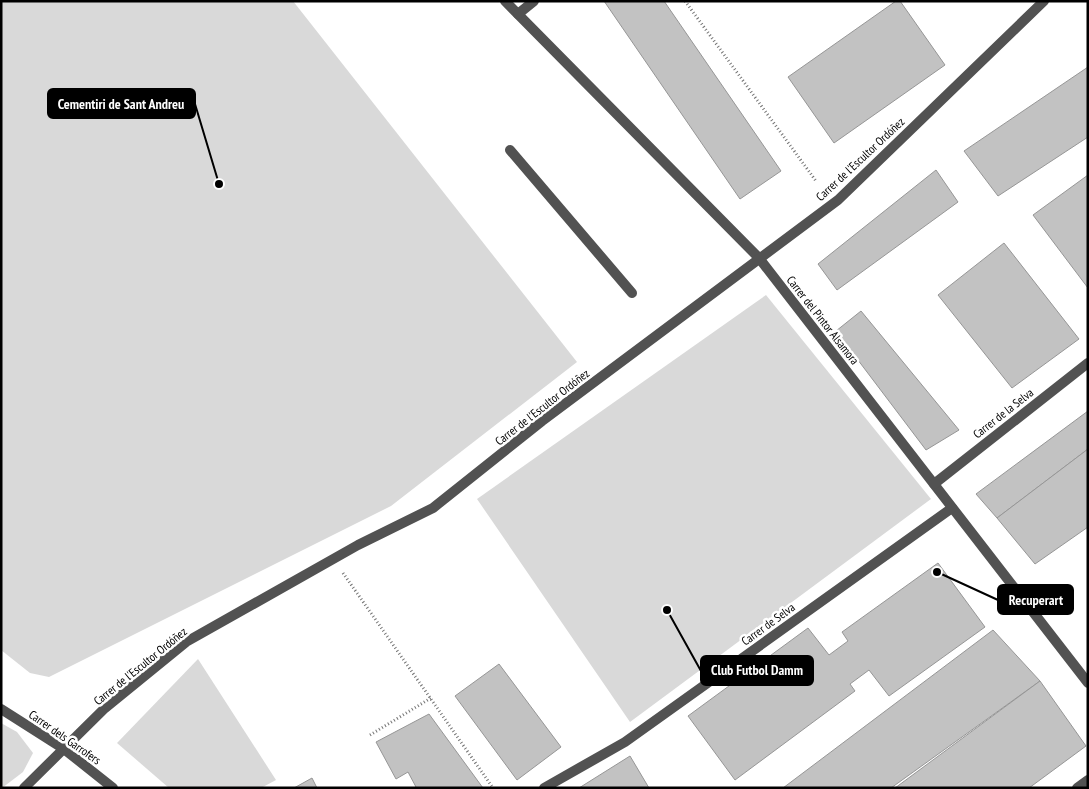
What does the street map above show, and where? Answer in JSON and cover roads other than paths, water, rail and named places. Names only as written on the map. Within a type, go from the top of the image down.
[{"type":"street","name":"Carrer del Pintor Alsamora","points":[[505,1],[759,258],[1088,683]]},
{"type":"street","points":[[518,14],[534,1]]},
{"type":"street","name":"Carrer de l'Escultor Ordóñez","points":[[24,788],[105,708],[186,642],[358,545],[433,508],[542,422],[838,200],[1044,1]]},
{"type":"street","points":[[510,150],[632,292]]},
{"type":"street","name":"Carrer de la Selva","points":[[934,484],[1088,363]]},
{"type":"street","name":"Carrer de Selva","points":[[544,788],[625,742],[952,508]]},
{"type":"street","name":"Carrer dels Garrofers","points":[[1,709],[64,750],[113,788]]},
{"type":"street","points":[[1076,788],[1088,780]]},
{"type":"place","name":"Cementiri de Sant Andreu","points":[[219,184]]},
{"type":"place","name":"Recuperart","points":[[937,572]]},
{"type":"place","name":"Club Futbol Damm","points":[[667,610]]}]
